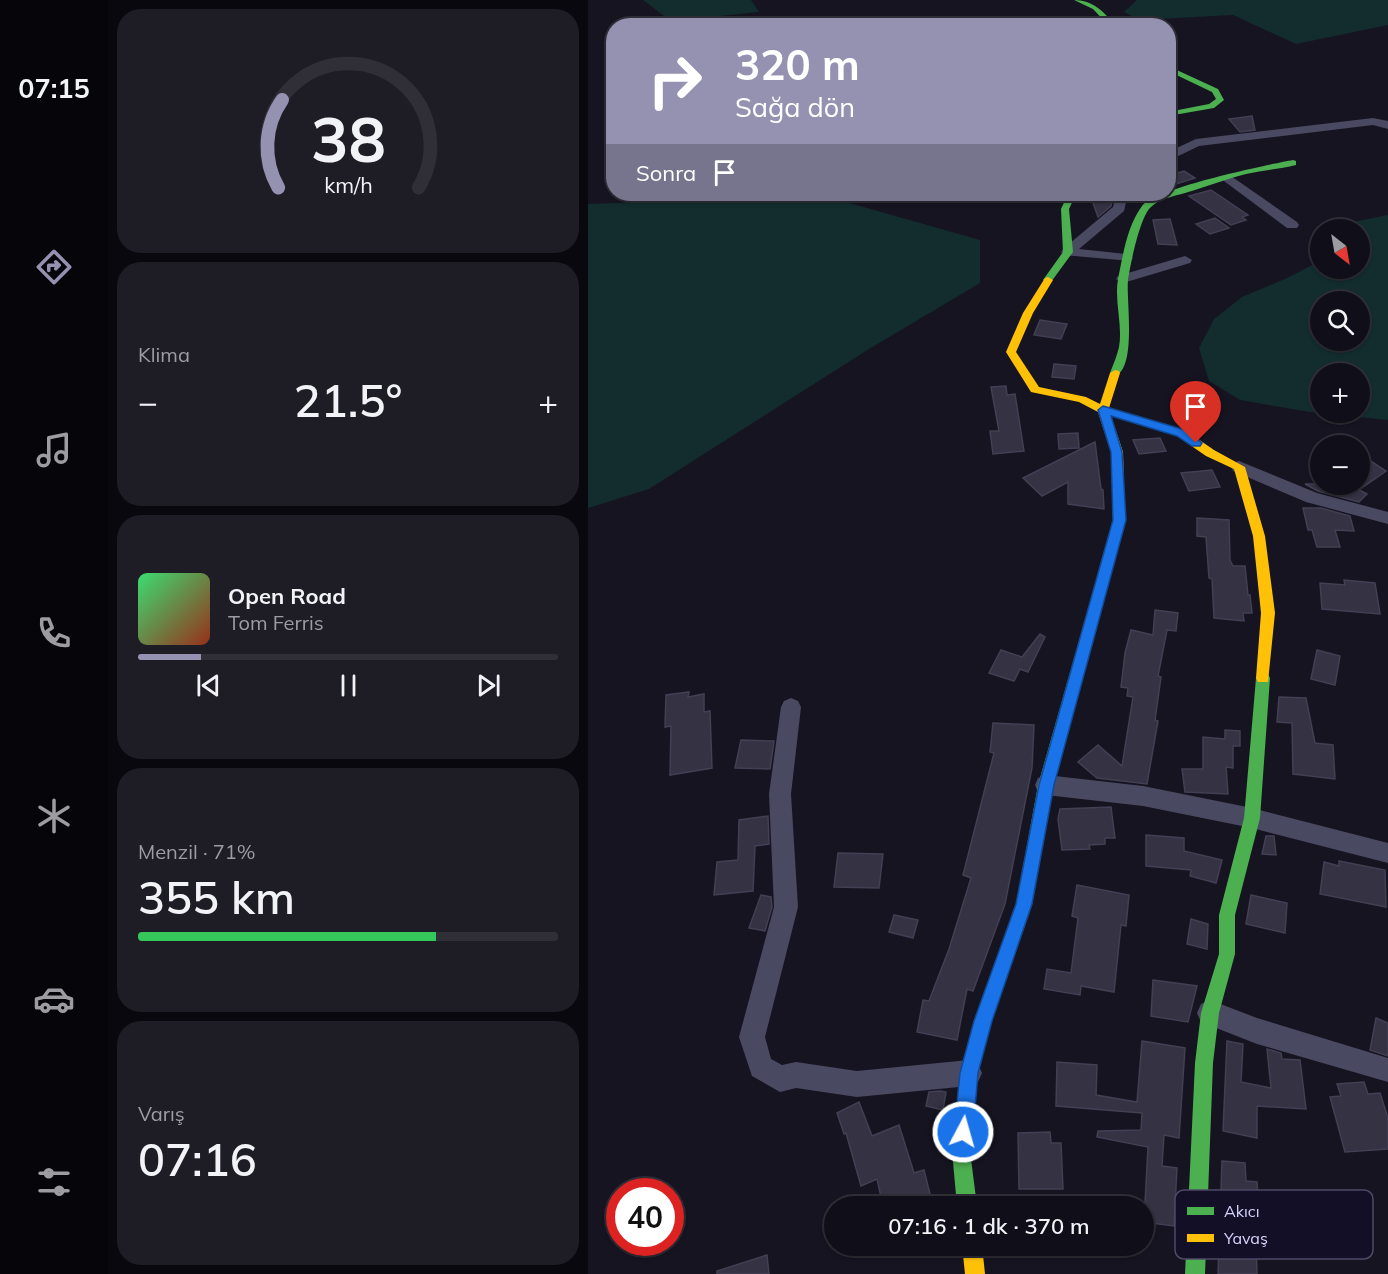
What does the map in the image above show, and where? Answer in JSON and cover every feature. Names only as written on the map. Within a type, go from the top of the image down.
[{"type":"street","points":[[1077,0],[1095,8],[1105,18]]},
{"type":"street","points":[[1176,72],[1215,91],[1220,100],[1212,106],[1176,113]]},
{"type":"street","points":[[1176,153],[1196,143],[1236,136],[1373,122],[1388,125]]},
{"type":"street","points":[[1176,193],[1243,172],[1293,163]]},
{"type":"street","points":[[1228,178],[1292,225]]},
{"type":"street","points":[[1068,252],[1065,209],[1069,201]]},
{"type":"street","points":[[1120,201],[1119,208],[1068,252],[1051,275],[1018,332],[1011,352],[1018,368],[1035,390],[1082,399],[1103,410],[1181,433],[1210,453],[1312,498],[1388,518]]},
{"type":"street","points":[[966,1196],[961,1151],[969,1073],[983,1021],[1024,904],[1047,785],[1119,520],[1117,452],[1103,410],[1124,347],[1123,279],[1127,268],[1126,258],[1140,217],[1147,205],[1154,201]]},
{"type":"street","points":[[1068,252],[1126,258]]},
{"type":"street","points":[[1123,279],[1185,260]]},
{"type":"street","points":[[1199,1190],[1204,1063],[1210,1013],[1227,954],[1227,915],[1252,818],[1268,613],[1259,536],[1239,467]]},
{"type":"street","points":[[791,707],[780,794],[786,907],[752,1037],[761,1067],[780,1079],[796,1075],[857,1084],[969,1073]]},
{"type":"street","points":[[1047,785],[1143,796],[1252,818],[1388,853]]},
{"type":"street","points":[[1210,1013],[1257,1031],[1386,1070]]},
{"type":"street","points":[[973,1256],[975,1274]]},
{"type":"street","points":[[1195,1274],[1196,1259]]},
{"type":"green space","points":[[643,0],[751,0],[759,12],[700,18],[667,18]]},
{"type":"green space","points":[[1137,0],[1388,0],[1388,25],[1296,44],[1233,15],[1135,18],[1124,12]]},
{"type":"green space","points":[[684,201],[843,201],[980,240],[980,283],[869,349],[649,489],[588,508],[588,204]]},
{"type":"green space","points":[[1388,215],[1388,420],[1370,418],[1370,363],[1310,363],[1310,412],[1240,400],[1209,381],[1199,348],[1214,319],[1242,297],[1310,266],[1310,279],[1370,279],[1370,219],[1368,219]]},
{"type":"building","points":[[1252,116],[1255,130],[1240,132],[1229,119]]},
{"type":"building","points":[[1184,171],[1195,178],[1176,184],[1176,174]]},
{"type":"building","points":[[1211,190],[1248,215],[1242,217],[1246,220],[1231,225],[1189,196]]},
{"type":"building","points":[[1112,201],[1111,206],[1098,217],[1093,203]]},
{"type":"building","points":[[1215,218],[1229,228],[1210,234],[1196,224]]},
{"type":"building","points":[[1170,219],[1177,245],[1158,244],[1153,220]]},
{"type":"building","points":[[1040,320],[1067,324],[1061,339],[1034,335]]},
{"type":"building","points":[[1054,364],[1076,366],[1074,379],[1052,377]]},
{"type":"building","points":[[1006,386],[1007,395],[1015,394],[1024,451],[993,454],[990,431],[999,431],[991,387]]},
{"type":"building","points":[[1078,433],[1079,448],[1059,449],[1058,434]]},
{"type":"building","points":[[1160,438],[1166,451],[1139,454],[1133,440]]},
{"type":"building","points":[[1095,442],[1104,509],[1068,504],[1068,482],[1042,496],[1023,478]]},
{"type":"building","points":[[1370,461],[1386,471],[1370,482]]},
{"type":"building","points":[[1212,470],[1220,487],[1189,491],[1181,473]]},
{"type":"building","points":[[1333,495],[1366,495],[1359,502]]},
{"type":"building","points":[[1303,508],[1321,508],[1350,516],[1354,531],[1335,530],[1340,547],[1317,547],[1312,530],[1308,530]]},
{"type":"building","points":[[1197,518],[1229,520],[1230,560],[1233,566],[1245,566],[1248,595],[1250,595],[1252,613],[1243,613],[1244,621],[1214,618],[1212,579],[1209,578],[1206,537],[1197,536]]},
{"type":"building","points":[[1344,580],[1375,583],[1380,614],[1322,609],[1320,583],[1345,585]]},
{"type":"building","points":[[1155,610],[1178,613],[1176,631],[1167,630],[1158,676],[1161,677],[1155,720],[1158,721],[1147,784],[1097,778],[1078,762],[1098,745],[1122,766],[1133,697],[1127,696],[1128,688],[1121,687],[1125,653],[1131,630],[1153,635]]},
{"type":"building","points":[[1040,634],[1045,637],[1028,672],[1020,669],[1014,681],[989,673],[1001,650],[1022,657]]},
{"type":"building","points":[[1317,650],[1340,656],[1335,685],[1311,679]]},
{"type":"building","points":[[689,692],[688,697],[704,694],[704,712],[710,711],[712,768],[670,775],[671,726],[665,727],[666,695]]},
{"type":"building","points":[[1279,697],[1306,698],[1315,743],[1333,745],[1335,779],[1293,774],[1292,723],[1277,722]]},
{"type":"building","points":[[993,723],[1034,725],[1032,768],[1005,904],[973,991],[967,989],[957,1040],[917,1032],[923,1000],[929,1001],[949,949],[971,878],[963,875],[994,753],[990,752]]},
{"type":"building","points":[[1225,730],[1240,731],[1240,746],[1233,746],[1233,768],[1226,767],[1228,794],[1185,792],[1182,769],[1203,769],[1203,737],[1225,739]]},
{"type":"building","points":[[741,740],[774,741],[770,769],[735,768]]},
{"type":"building","points":[[1111,807],[1115,838],[1105,838],[1105,844],[1089,845],[1090,849],[1062,850],[1058,819],[1060,809]]},
{"type":"building","points":[[768,816],[769,844],[755,846],[753,891],[714,895],[717,862],[738,860],[739,820]]},
{"type":"building","points":[[1146,835],[1184,838],[1184,851],[1222,860],[1216,883],[1190,876],[1191,870],[1146,866]]},
{"type":"building","points":[[1266,836],[1274,836],[1276,855],[1262,854]]},
{"type":"building","points":[[838,853],[883,854],[879,888],[834,887]]},
{"type":"building","points":[[1339,861],[1385,870],[1386,907],[1320,894],[1324,862],[1339,866]]},
{"type":"building","points":[[1077,885],[1129,895],[1126,926],[1121,925],[1114,992],[1081,986],[1080,995],[1044,989],[1047,969],[1071,973],[1078,918],[1072,916]]},
{"type":"building","points":[[761,895],[771,897],[772,907],[765,931],[749,928]]},
{"type":"building","points":[[1251,895],[1287,903],[1285,933],[1246,924]]},
{"type":"building","points":[[894,915],[918,920],[913,938],[889,932]]},
{"type":"building","points":[[1191,919],[1208,924],[1207,949],[1187,944]]},
{"type":"building","points":[[1153,980],[1197,986],[1188,1022],[1151,1016]]},
{"type":"building","points":[[1376,1018],[1388,1023],[1388,1056],[1370,1050]]},
{"type":"building","points":[[1142,1041],[1185,1048],[1179,1138],[1164,1135],[1162,1166],[1177,1168],[1174,1226],[1154,1223],[1154,1196],[1145,1196],[1148,1147],[1097,1137],[1098,1131],[1141,1130],[1142,1113],[1056,1106],[1057,1062],[1097,1065],[1096,1095],[1137,1102]]},
{"type":"building","points":[[1227,1041],[1243,1044],[1241,1082],[1271,1088],[1267,1049],[1281,1053],[1282,1059],[1300,1060],[1306,1109],[1257,1106],[1257,1138],[1223,1131]]},
{"type":"building","points":[[1364,1082],[1368,1094],[1380,1093],[1388,1118],[1388,1149],[1345,1152],[1330,1097],[1341,1096],[1337,1084]]},
{"type":"building","points":[[929,1092],[946,1092],[943,1110],[926,1106]]},
{"type":"building","points":[[859,1102],[872,1136],[899,1125],[914,1173],[924,1170],[930,1196],[881,1196],[877,1179],[861,1186],[846,1133],[844,1134],[837,1113]]},
{"type":"building","points":[[1050,1132],[1051,1143],[1061,1143],[1063,1189],[1019,1189],[1018,1133]]},
{"type":"building","points":[[1222,1161],[1245,1163],[1246,1181],[1257,1182],[1258,1190],[1221,1190]]},
{"type":"building","points":[[767,1255],[769,1274],[717,1274],[717,1271]]},
{"type":"building","points":[[1219,1259],[1257,1259],[1257,1274],[1218,1274]]},
{"type":"traffic: fast","points":[[1077,0],[1095,8],[1105,18]]},
{"type":"traffic: fast","points":[[1176,72],[1215,91],[1220,100],[1211,106],[1176,113]]},
{"type":"traffic: fast","points":[[1176,193],[1243,172],[1293,163]]},
{"type":"traffic: fast","points":[[1048,280],[1068,252],[1065,209],[1069,201]]},
{"type":"traffic: fast","points":[[1115,373],[1124,347],[1123,279],[1127,268],[1126,258],[1140,217],[1147,205],[1154,201]]},
{"type":"traffic: fast","points":[[966,1196],[961,1151],[969,1073],[983,1021],[1024,905],[1046,785],[1084,648]]},
{"type":"traffic: fast","points":[[1199,1190],[1204,1063],[1210,1013],[1227,954],[1227,915],[1252,818],[1263,678]]},
{"type":"traffic: fast","points":[[1195,1274],[1196,1259]]},
{"type":"traffic: slow","points":[[1048,280],[1028,313],[1011,352],[1035,390],[1082,399],[1103,410],[1117,452],[1119,520],[1084,648]]},
{"type":"traffic: slow","points":[[1115,373],[1103,410],[1181,433],[1210,453],[1239,467],[1259,536],[1268,613],[1263,678]]},
{"type":"traffic: slow","points":[[973,1256],[975,1274]]},
{"type":"route","points":[[963,1132],[969,1073],[983,1021],[1024,904],[1047,785],[1119,520],[1117,452],[1103,410],[1181,433],[1196,443]]}]
